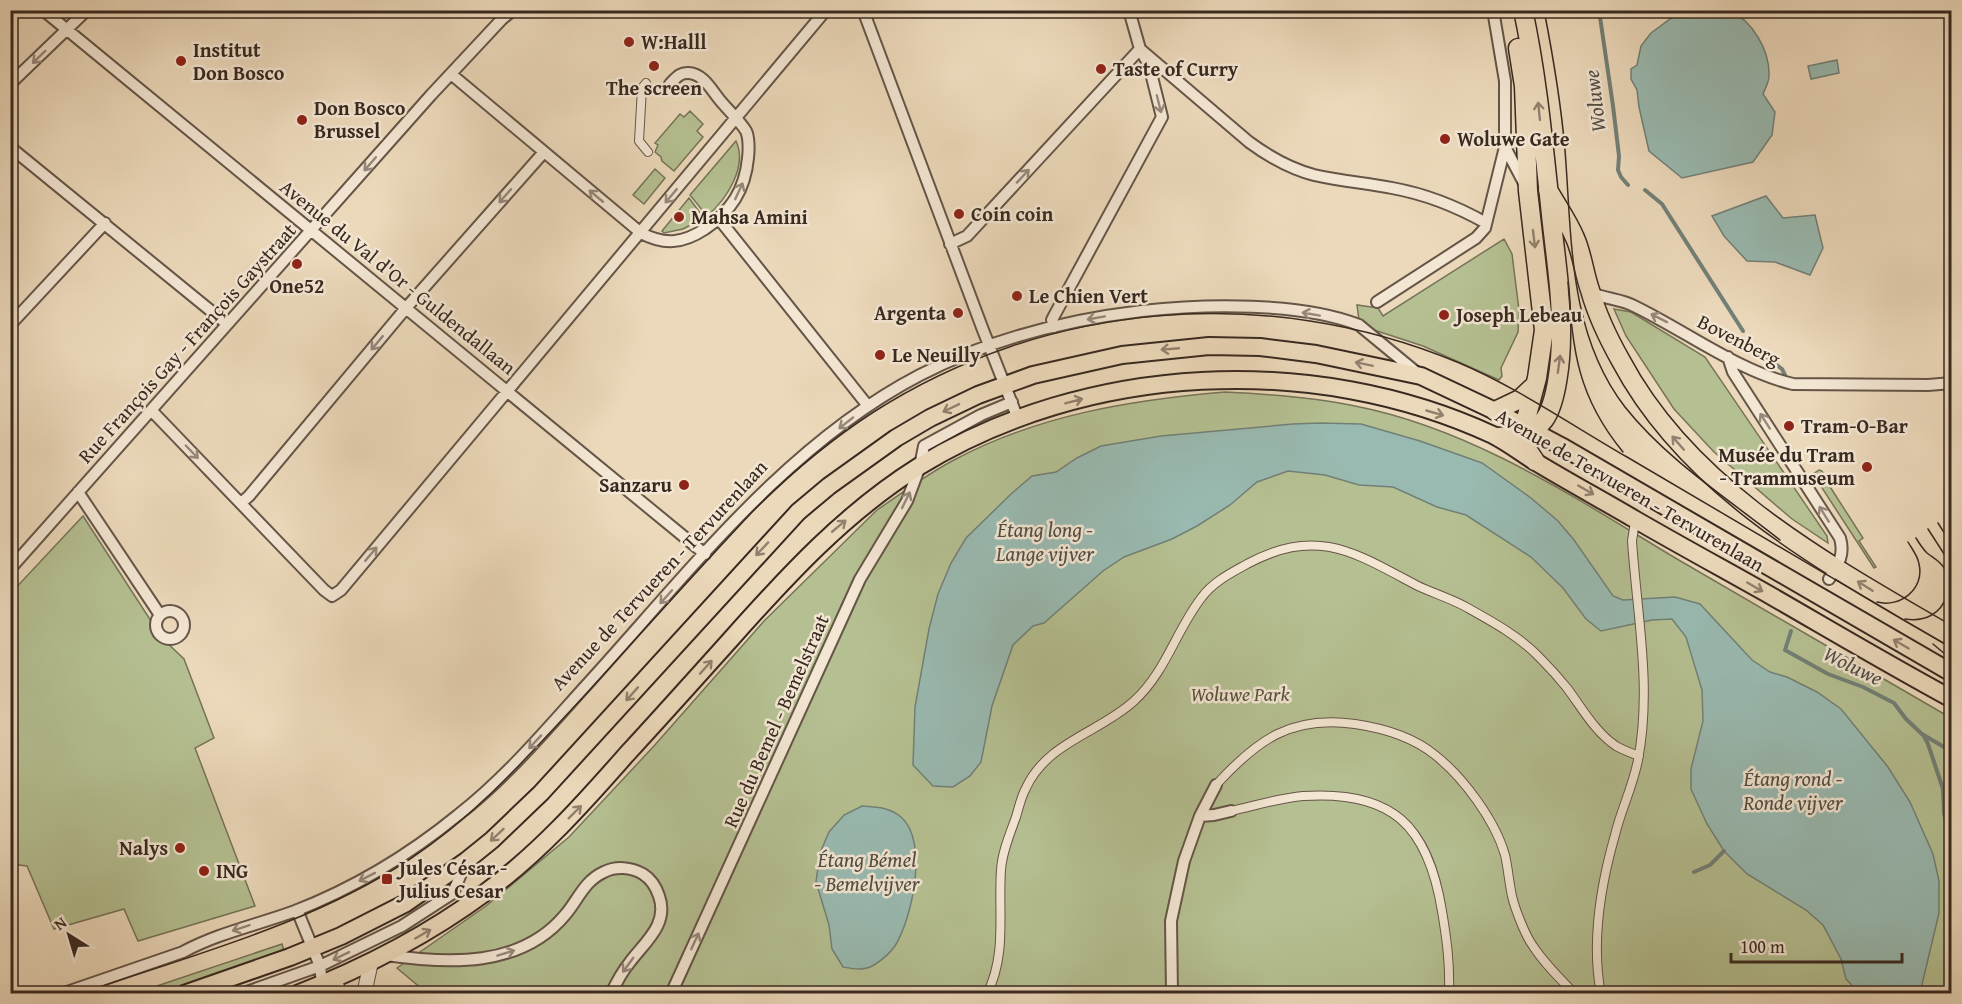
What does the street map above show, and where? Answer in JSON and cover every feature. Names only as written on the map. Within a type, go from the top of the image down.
[{"type":"highway","points":[[1511,10],[1524,86],[1528,191],[1544,330],[1541,360],[1526,430],[1527,449],[1535,461]]},
{"type":"highway","points":[[1499,437],[1526,430],[1543,422],[1549,412],[1561,349],[1561,313],[1535,74],[1523,10]]},
{"type":"highway","name":"Avenue de Tervueren - Tervurenlaan","points":[[1548,190],[1576,240],[1590,292],[1610,339],[1634,384],[1682,448],[1720,483],[1820,558],[1833,574],[1952,637]]},
{"type":"highway","points":[[1496,411],[1520,399],[1535,385]]},
{"type":"main road","name":"Avenue de Tervueren - Tervurenlaan","points":[[183,993],[341,936],[406,903],[466,861],[492,840],[540,793],[798,512],[837,480],[896,438],[954,406],[1033,375],[1122,355],[1209,346],[1260,347],[1316,354],[1421,376],[1496,411],[1526,430],[1632,486],[1952,673]]},
{"type":"main road","name":"Avenue de Tervueren - Tervurenlaan","points":[[297,993],[331,988],[438,925],[488,891],[534,853],[579,807],[809,554],[855,513],[920,466],[987,432],[1075,400],[1121,391],[1185,382],[1236,380],[1317,385],[1359,391],[1449,417],[1499,437],[1535,461],[1952,699]]},
{"type":"street","name":"Avenue du Val d'Or - Guldendallaan","points":[[43,10],[705,554]]},
{"type":"street","points":[[10,84],[87,10]]},
{"type":"street","name":"Rue François Gay - François Gaystraat","points":[[10,569],[451,74],[501,19],[513,10]]},
{"type":"street","points":[[151,410],[332,596],[341,590],[826,10]]},
{"type":"street","points":[[863,10],[1018,419]]},
{"type":"street","points":[[1054,327],[1052,320],[1162,117],[1149,65],[1140,49],[1129,10]]},
{"type":"street","points":[[1377,302],[1476,238],[1485,228],[1505,147],[1505,81],[1493,10]]},
{"type":"street","points":[[950,244],[967,236],[1140,49]]},
{"type":"street","points":[[1140,49],[1249,142],[1268,155],[1313,175],[1393,188],[1426,196],[1463,209],[1486,223]]},
{"type":"street","points":[[451,74],[640,233],[654,240],[668,243],[700,233],[732,206],[747,171],[749,152],[746,131],[703,78],[691,73],[681,74],[670,84]]},
{"type":"street","points":[[646,83],[642,88],[639,141],[648,152]]},
{"type":"street","points":[[10,147],[227,324]]},
{"type":"street","points":[[1505,147],[1528,191]]},
{"type":"street","points":[[241,503],[406,308],[544,152]]},
{"type":"street","points":[[719,219],[868,406]]},
{"type":"street","points":[[10,325],[105,223]]},
{"type":"street","name":"Bovenberg","points":[[1590,292],[1597,296],[1631,304],[1756,372],[1793,384],[1928,386],[1952,383]]},
{"type":"street","name":"Avenue de Tervueren - Tervurenlaan","points":[[61,993],[183,952],[208,939],[297,910],[381,870],[429,838],[483,794],[776,480],[868,406],[922,374],[989,346],[1054,327],[1101,317],[1191,307],[1254,308],[1307,313],[1348,321],[1359,325],[1421,376]]},
{"type":"street","points":[[1728,357],[1733,372],[1839,538],[1843,547],[1841,558],[1833,574]]},
{"type":"street","name":"Avenue de Tervueren - Tervurenlaan","points":[[920,466],[924,446],[985,413],[1011,402]]},
{"type":"street","name":"Rue du Bemel - Bemelstraat","points":[[671,993],[860,579],[907,501],[920,466]]},
{"type":"street","points":[[78,492],[160,615]]},
{"type":"street","points":[[1601,993],[1598,977],[1598,946],[1603,891],[1615,833],[1628,798],[1639,756],[1646,702],[1632,541],[1634,528]]},
{"type":"street","points":[[987,993],[996,975],[999,959],[1002,927],[1001,867],[1009,834],[1031,778],[1054,752],[1111,719],[1134,701],[1164,664],[1190,614],[1204,594],[1222,579],[1242,567],[1282,548],[1316,544],[1340,549],[1367,558],[1418,586],[1465,606],[1511,633],[1539,656],[1565,685],[1600,733],[1616,746],[1639,756]]},
{"type":"street","points":[[1172,993],[1171,921],[1184,861],[1200,816],[1216,785],[1246,754],[1274,735],[1317,722],[1334,721],[1374,727],[1401,736],[1434,754],[1465,785],[1491,822],[1505,855],[1512,898],[1532,945],[1575,993]]},
{"type":"street","points":[[1200,816],[1301,796],[1334,796],[1384,807],[1408,825],[1425,848],[1438,886],[1450,963],[1449,993]]},
{"type":"street","name":"Avenue de Tervueren - Tervurenlaan","points":[[241,993],[320,966],[402,926],[453,893],[466,861]]},
{"type":"street","points":[[364,993],[379,959],[468,960],[514,951],[536,940],[557,923],[593,879],[610,869],[625,868],[644,875],[654,885],[663,910],[658,926],[630,962],[611,993]]},
{"type":"street","points":[[297,910],[331,988]]},
{"type":"green space","points":[[690,111],[703,124],[697,131],[703,137],[674,171],[655,152],[658,145],[655,143],[680,114],[684,117]]},
{"type":"green space","points":[[736,141],[739,151],[737,172],[728,192],[707,216],[690,195]]},
{"type":"green space","points":[[655,169],[665,178],[644,204],[633,195]]},
{"type":"green space","points":[[689,198],[704,218],[683,229],[664,233],[662,231]]},
{"type":"green space","points":[[1504,239],[1512,254],[1519,310],[1518,332],[1501,368],[1502,376],[1499,380],[1423,346],[1371,329],[1359,320],[1357,305],[1378,308],[1383,316]]},
{"type":"green space","points":[[1614,309],[1631,312],[1705,357],[1827,536],[1828,543],[1792,519],[1714,452],[1674,409],[1626,336]]},
{"type":"green space","name":"Woluwe Park","points":[[1225,392],[1290,396],[1355,406],[1399,417],[1482,448],[1561,490],[1951,718],[1951,993],[428,994],[397,968],[486,906],[569,837],[654,746],[764,621],[877,510],[944,465],[986,444],[1019,432],[1052,421],[1120,405]]},
{"type":"green space","points":[[1819,470],[1822,471],[1863,538],[1859,541],[1876,567],[1874,568],[1813,474]]},
{"type":"green space","points":[[83,516],[162,638],[184,659],[214,738],[195,748],[255,906],[138,941],[124,909],[54,929],[27,866],[11,864],[11,593]]},
{"type":"green space","points":[[282,944],[284,951],[159,993],[133,994]]},
{"type":"water","points":[[1729,10],[1746,21],[1767,57],[1769,78],[1763,94],[1775,112],[1772,135],[1753,162],[1682,178],[1649,151],[1637,90],[1631,79],[1631,69],[1637,65],[1641,46],[1651,33],[1670,19],[1687,11]]},
{"type":"water","points":[[1837,60],[1839,73],[1811,79],[1808,66]]},
{"type":"water","points":[[1766,196],[1783,218],[1815,215],[1823,248],[1810,275],[1775,262],[1747,261],[1724,236],[1712,216]]},
{"type":"water","points":[[1320,423],[1361,424],[1420,441],[1482,463],[1531,498],[1558,521],[1613,596],[1623,600],[1675,597],[1700,604],[1752,660],[1770,672],[1787,677],[1817,692],[1841,709],[1888,767],[1910,802],[1933,854],[1939,881],[1939,913],[1920,993],[1859,993],[1846,979],[1841,959],[1823,925],[1806,910],[1747,874],[1724,851],[1707,824],[1691,789],[1691,769],[1703,721],[1702,690],[1686,637],[1672,619],[1652,620],[1601,631],[1586,619],[1563,588],[1531,557],[1466,515],[1437,507],[1393,487],[1359,485],[1325,475],[1288,471],[1257,482],[1230,505],[1197,526],[1172,539],[1124,557],[1103,571],[1044,623],[1033,626],[1013,645],[992,706],[981,762],[970,776],[953,787],[933,786],[913,765],[915,707],[929,629],[938,594],[951,563],[966,538],[1032,476],[1056,472],[1101,446],[1161,436]]},
{"type":"water","name":"Étang Bémel - Bemelvijver","points":[[862,806],[887,809],[901,817],[909,828],[916,861],[912,900],[895,946],[874,965],[859,969],[843,967],[832,949],[829,925],[816,882],[820,853],[829,832],[844,815]]},
{"type":"waterway","name":"Woluwe","points":[[1599,10],[1619,156],[1618,170],[1628,185]]},
{"type":"waterway","name":"Woluwe","points":[[1645,190],[1662,204],[1743,331]]},
{"type":"waterway","name":"Woluwe","points":[[1752,346],[1782,369],[1785,375]]},
{"type":"waterway","name":"Woluwe","points":[[1791,631],[1785,650],[1828,674],[1863,687],[1894,703],[1906,719],[1924,736],[1943,789],[1947,825],[1952,830]]},
{"type":"waterway","name":"Woluwe","points":[[1922,734],[1944,747],[1952,748]]},
{"type":"waterway","points":[[1694,872],[1710,865],[1724,851]]},
{"type":"tram line","points":[[1544,10],[1561,115],[1576,284],[1593,348],[1606,378],[1625,407],[1659,444],[1698,478],[1780,540]]},
{"type":"tram line","points":[[1568,282],[1572,330],[1580,372],[1596,412],[1623,452]]},
{"type":"tram line","points":[[79,994],[207,952],[291,920],[372,882],[410,859],[481,803],[585,695],[753,511],[825,447],[872,413],[939,375],[1010,347],[1083,327],[1158,316],[1234,314],[1310,321],[1384,337],[1457,362],[1522,394],[1952,648]]},
{"type":"tram line","points":[[1938,523],[1952,545]]},
{"type":"tram line","points":[[1928,529],[1946,557],[1949,569]]},
{"type":"tram line","points":[[1916,538],[1927,553],[1944,568],[1947,576],[1952,638]]},
{"type":"tram line","points":[[1877,602],[1894,602],[1909,595],[1914,589],[1920,573],[1916,555],[1908,542]]},
{"type":"tram line","points":[[1905,619],[1919,619],[1931,615],[1941,607],[1947,595]]},
{"type":"tram line","points":[[1933,644],[1952,660]]},
{"type":"place","name":"W:Halll","points":[[629,42]]},
{"type":"place","name":"Institut Don Bosco","points":[[181,61]]},
{"type":"place","name":"The screen","points":[[654,66]]},
{"type":"place","name":"Taste of Curry","points":[[1101,69]]},
{"type":"place","name":"Don Bosco Brussel","points":[[302,120]]},
{"type":"place","name":"Woluwe Gate","points":[[1445,139]]},
{"type":"place","name":"Coin coin","points":[[959,214]]},
{"type":"place","name":"Mahsa Amini","points":[[679,217]]},
{"type":"place","name":"One52","points":[[297,264]]},
{"type":"place","name":"Le Chien Vert","points":[[1017,296]]},
{"type":"place","name":"Argenta","points":[[958,313]]},
{"type":"place","name":"Joseph Lebeau","points":[[1444,315]]},
{"type":"place","name":"Le Neuilly","points":[[880,355]]},
{"type":"place","name":"Tram-O-Bar","points":[[1789,426]]},
{"type":"place","name":"Musée du Tram - Trammuseum","points":[[1867,467]]},
{"type":"place","name":"Sanzaru","points":[[684,485]]},
{"type":"place","name":"Nalys","points":[[180,848]]},
{"type":"place","name":"ING","points":[[204,871]]},
{"type":"place","name":"Jules César - Julius Cesar","points":[[387,879]]},
{"type":"water label","name":"Étang long - Lange vijver","points":[[1045,542]]},
{"type":"water label","name":"Étang rond - Ronde vijver","points":[[1793,791]]}]
